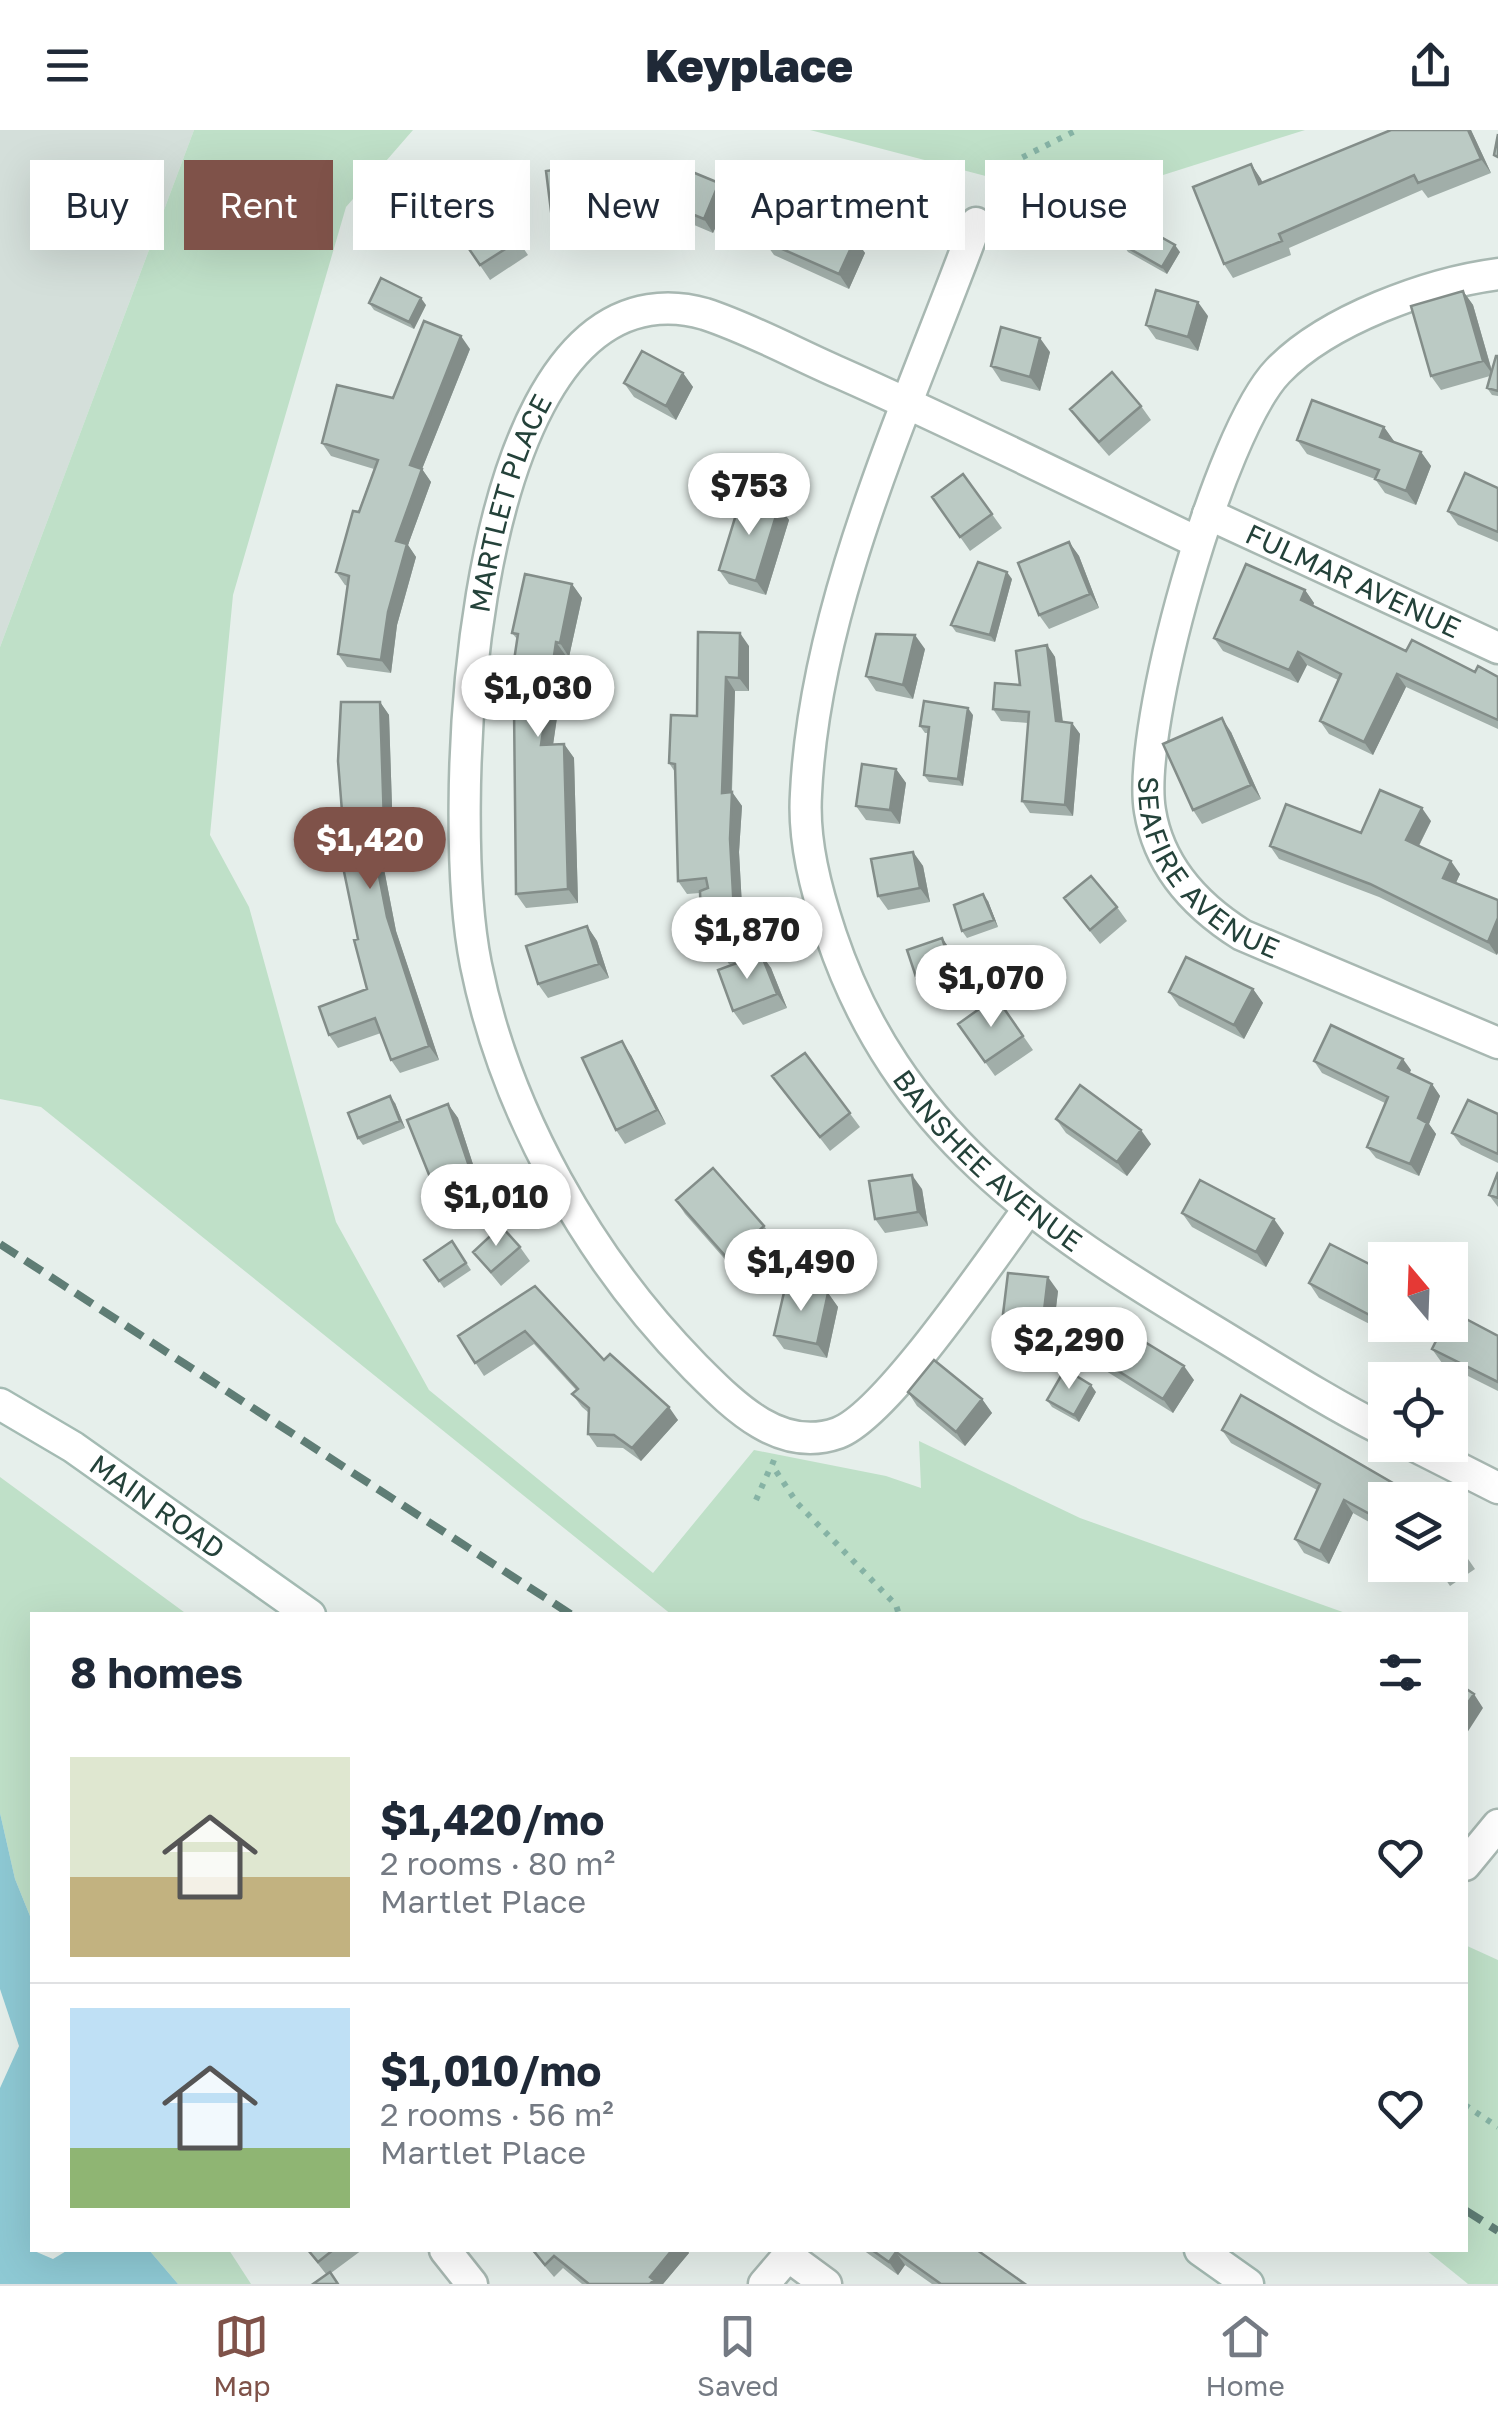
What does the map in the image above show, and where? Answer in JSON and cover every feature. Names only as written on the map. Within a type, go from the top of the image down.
[{"type":"street","name":"BANSHEE AVENUE","points":[[976,223],[848,577],[819,691],[806,826],[827,923],[849,988],[878,1042],[916,1096],[1027,1211],[1152,1294],[1368,1421]]},
{"type":"street","name":"SEAFIRE AVENUE","points":[[1498,274],[1412,296],[1327,334],[1294,356],[1248,410],[1202,528],[1147,774],[1149,810],[1171,868],[1212,916],[1242,935],[1498,1042]]},
{"type":"street","name":"MARTLET PLACE","points":[[1027,1211],[897,1385],[866,1416],[832,1435],[784,1435],[741,1413],[651,1319],[595,1243],[523,1106],[476,964],[466,879],[463,736],[490,549],[520,451],[564,363],[603,327],[652,310],[692,311],[1202,528]]},
{"type":"street","name":"FULMAR AVENUE","points":[[1202,528],[1498,648]]},
{"type":"street","name":"MAIN ROAD","points":[[0,1404],[88,1457],[306,1612]]},
{"type":"street","points":[[1447,1462],[1498,1488]]},
{"type":"street","points":[[1468,1861],[1498,1825]]},
{"type":"street","points":[[448,2252],[472,2284]]},
{"type":"street","points":[[1203,2252],[1248,2284]]},
{"type":"street","points":[[764,2284],[791,2253],[826,2284]]},
{"type":"path","points":[[976,223],[1019,159],[1077,130]]},
{"type":"path","points":[[756,1500],[784,1435]]},
{"type":"path","points":[[772,1465],[796,1503],[896,1605],[898,1612]]},
{"type":"path","points":[[1468,2107],[1498,2128]]},
{"type":"shaded area","points":[[0,130],[194,130],[164,210],[164,160],[30,160],[30,250],[149,250],[0,647]]},
{"type":"green space","points":[[194,130],[413,130],[387,160],[353,160],[353,199],[346,207],[233,595],[210,835],[249,907],[336,1222],[429,1390],[653,1573],[754,1450],[886,1476],[921,1488],[919,1441],[1080,1518],[1343,1612],[668,1612],[41,1107],[0,1099],[0,647],[149,250],[164,250],[164,210]]},
{"type":"green space","points":[[810,130],[1305,130],[1163,175],[1163,160],[985,160],[985,176],[965,171],[965,160],[925,160]]},
{"type":"green space","points":[[0,1477],[184,1612],[30,1612],[30,1916],[15,1879],[0,1813]]},
{"type":"green space","points":[[1468,1946],[1498,1960],[1498,2284],[1468,2284],[1428,2252],[1468,2252]]},
{"type":"green space","points":[[151,2252],[230,2252],[251,2284],[178,2284]]},
{"type":"water","points":[[0,1813],[15,1879],[30,1916],[30,2252],[53,2259],[65,2252],[151,2252],[178,2284],[0,2284],[0,2088],[19,2046],[0,1989]]},
{"type":"building","points":[[1391,130],[1468,130],[1481,159],[1418,183],[1414,175],[1279,234],[1282,241],[1224,264],[1193,187],[1251,164],[1259,184]]},
{"type":"building","points":[[550,170],[550,203],[546,171]]},
{"type":"building","points":[[695,173],[715,181],[715,193],[704,219],[695,215]]},
{"type":"building","points":[[1163,238],[1175,245],[1162,267],[1132,250],[1163,250]]},
{"type":"building","points":[[470,250],[504,250],[480,265]]},
{"type":"building","points":[[784,250],[850,250],[839,274]]},
{"type":"building","points":[[381,278],[421,298],[409,322],[369,303]]},
{"type":"building","points":[[1156,290],[1198,302],[1188,337],[1146,325]]},
{"type":"building","points":[[1463,291],[1483,361],[1431,376],[1411,306]]},
{"type":"building","points":[[424,321],[461,336],[410,465],[422,469],[396,541],[407,544],[388,612],[381,660],[338,654],[349,576],[336,572],[353,511],[359,512],[378,460],[322,443],[337,385],[393,398]]},
{"type":"building","points":[[1001,327],[1040,338],[1030,377],[991,366]]},
{"type":"building","points":[[642,351],[683,373],[666,406],[624,383]]},
{"type":"building","points":[[1498,356],[1498,391],[1487,388]]},
{"type":"building","points":[[1112,372],[1141,406],[1099,442],[1070,409]]},
{"type":"building","points":[[1312,400],[1384,427],[1380,437],[1421,452],[1406,491],[1375,479],[1379,470],[1297,440]]},
{"type":"building","points":[[1465,473],[1498,488],[1498,532],[1448,511]]},
{"type":"building","points":[[963,474],[992,514],[960,537],[932,497]]},
{"type":"building","points":[[742,495],[779,506],[756,581],[719,570]]},
{"type":"building","points":[[1069,542],[1090,594],[1039,615],[1018,563]]},
{"type":"building","points":[[978,562],[1007,572],[990,635],[951,625]]},
{"type":"building","points":[[1246,564],[1305,590],[1301,600],[1406,651],[1412,640],[1475,672],[1478,666],[1498,677],[1498,720],[1397,674],[1364,742],[1320,721],[1341,674],[1298,652],[1289,670],[1214,638]]},
{"type":"building","points":[[525,574],[572,584],[560,643],[556,642],[541,745],[564,744],[568,889],[516,894],[514,708],[507,707],[518,634],[512,633]]},
{"type":"building","points":[[698,632],[740,633],[739,678],[726,677],[722,793],[732,792],[730,839],[736,949],[720,951],[714,919],[701,920],[700,891],[708,888],[706,878],[678,881],[675,764],[669,763],[671,715],[697,716]]},
{"type":"building","points":[[876,634],[915,635],[903,685],[866,676]]},
{"type":"building","points":[[1047,645],[1056,721],[1072,723],[1065,805],[1022,801],[1029,712],[993,709],[995,683],[1020,685],[1016,651]]},
{"type":"building","points":[[924,701],[968,708],[958,779],[924,775],[929,727],[920,726]]},
{"type":"building","points":[[341,702],[380,702],[384,823],[369,825],[387,917],[429,1046],[391,1060],[375,1018],[329,1035],[319,1007],[367,989],[354,940],[358,939],[337,838],[344,837],[338,761]]},
{"type":"building","points":[[1222,718],[1251,785],[1193,810],[1163,744]]},
{"type":"building","points":[[862,764],[896,769],[890,810],[856,806]]},
{"type":"building","points":[[1380,790],[1422,808],[1406,840],[1451,861],[1443,878],[1498,900],[1498,918],[1488,942],[1370,884],[1270,846],[1286,804],[1361,833]]},
{"type":"building","points":[[913,852],[920,888],[878,896],[871,859]]},
{"type":"building","points":[[1091,876],[1117,907],[1090,930],[1064,898]]},
{"type":"building","points":[[983,894],[994,920],[962,931],[954,905]]},
{"type":"building","points":[[587,926],[599,964],[538,984],[526,946]]},
{"type":"building","points":[[942,938],[954,974],[919,986],[907,950]]},
{"type":"building","points":[[761,954],[777,994],[733,1011],[718,970]]},
{"type":"building","points":[[1186,957],[1253,989],[1234,1025],[1169,992]]},
{"type":"building","points":[[996,997],[1023,1036],[985,1062],[958,1024]]},
{"type":"building","points":[[1331,1025],[1403,1059],[1398,1068],[1432,1084],[1418,1118],[1427,1123],[1410,1164],[1367,1147],[1388,1097],[1314,1061]]},
{"type":"building","points":[[622,1041],[657,1110],[616,1130],[582,1058]]},
{"type":"building","points":[[805,1053],[850,1113],[820,1137],[772,1076]]},
{"type":"building","points":[[1080,1085],[1141,1130],[1117,1162],[1056,1119]]},
{"type":"building","points":[[390,1096],[400,1121],[358,1138],[348,1113]]},
{"type":"building","points":[[1468,1100],[1498,1114],[1498,1154],[1452,1133]]},
{"type":"building","points":[[448,1104],[471,1172],[434,1187],[407,1120]]},
{"type":"building","points":[[713,1168],[764,1226],[728,1259],[676,1200]]},
{"type":"building","points":[[1498,1172],[1498,1198],[1489,1195]]},
{"type":"building","points":[[912,1175],[918,1212],[875,1219],[869,1181]]},
{"type":"building","points":[[1200,1180],[1274,1219],[1256,1252],[1182,1213]]},
{"type":"building","points":[[501,1226],[520,1247],[491,1272],[473,1252]]},
{"type":"building","points":[[452,1241],[466,1263],[439,1281],[424,1260]]},
{"type":"building","points":[[1330,1244],[1368,1263],[1368,1314],[1309,1283]]},
{"type":"building","points":[[1008,1273],[1048,1277],[1043,1319],[1003,1314]]},
{"type":"building","points":[[786,1284],[828,1293],[817,1344],[774,1335]]},
{"type":"building","points":[[535,1286],[604,1360],[610,1354],[669,1407],[632,1448],[614,1435],[588,1434],[589,1408],[572,1394],[578,1389],[525,1331],[475,1363],[458,1336]]},
{"type":"building","points":[[1468,1320],[1498,1336],[1498,1382],[1468,1367],[1468,1362],[1458,1362],[1432,1349],[1436,1342],[1468,1342]]},
{"type":"building","points":[[1117,1325],[1184,1366],[1163,1399],[1096,1357]]},
{"type":"building","points":[[934,1360],[982,1399],[956,1432],[908,1392]]},
{"type":"building","points":[[1065,1369],[1091,1385],[1074,1415],[1047,1400]]},
{"type":"building","points":[[1241,1395],[1391,1482],[1368,1482],[1368,1513],[1344,1500],[1320,1551],[1295,1539],[1320,1484],[1222,1430]]},
{"type":"building","points":[[310,2252],[330,2252],[318,2262]]},
{"type":"building","points":[[535,2252],[670,2252],[650,2277],[654,2280],[650,2284],[589,2284],[554,2256],[545,2265]]},
{"type":"building","points":[[875,2252],[896,2252],[889,2262]]},
{"type":"building","points":[[896,2252],[980,2252],[1025,2284],[941,2284]]},
{"type":"building","points":[[330,2272],[338,2284],[313,2284]]},
{"type":"railway","points":[[0,1244],[567,1612]]},
{"type":"railway","points":[[1468,2212],[1498,2231]]}]
